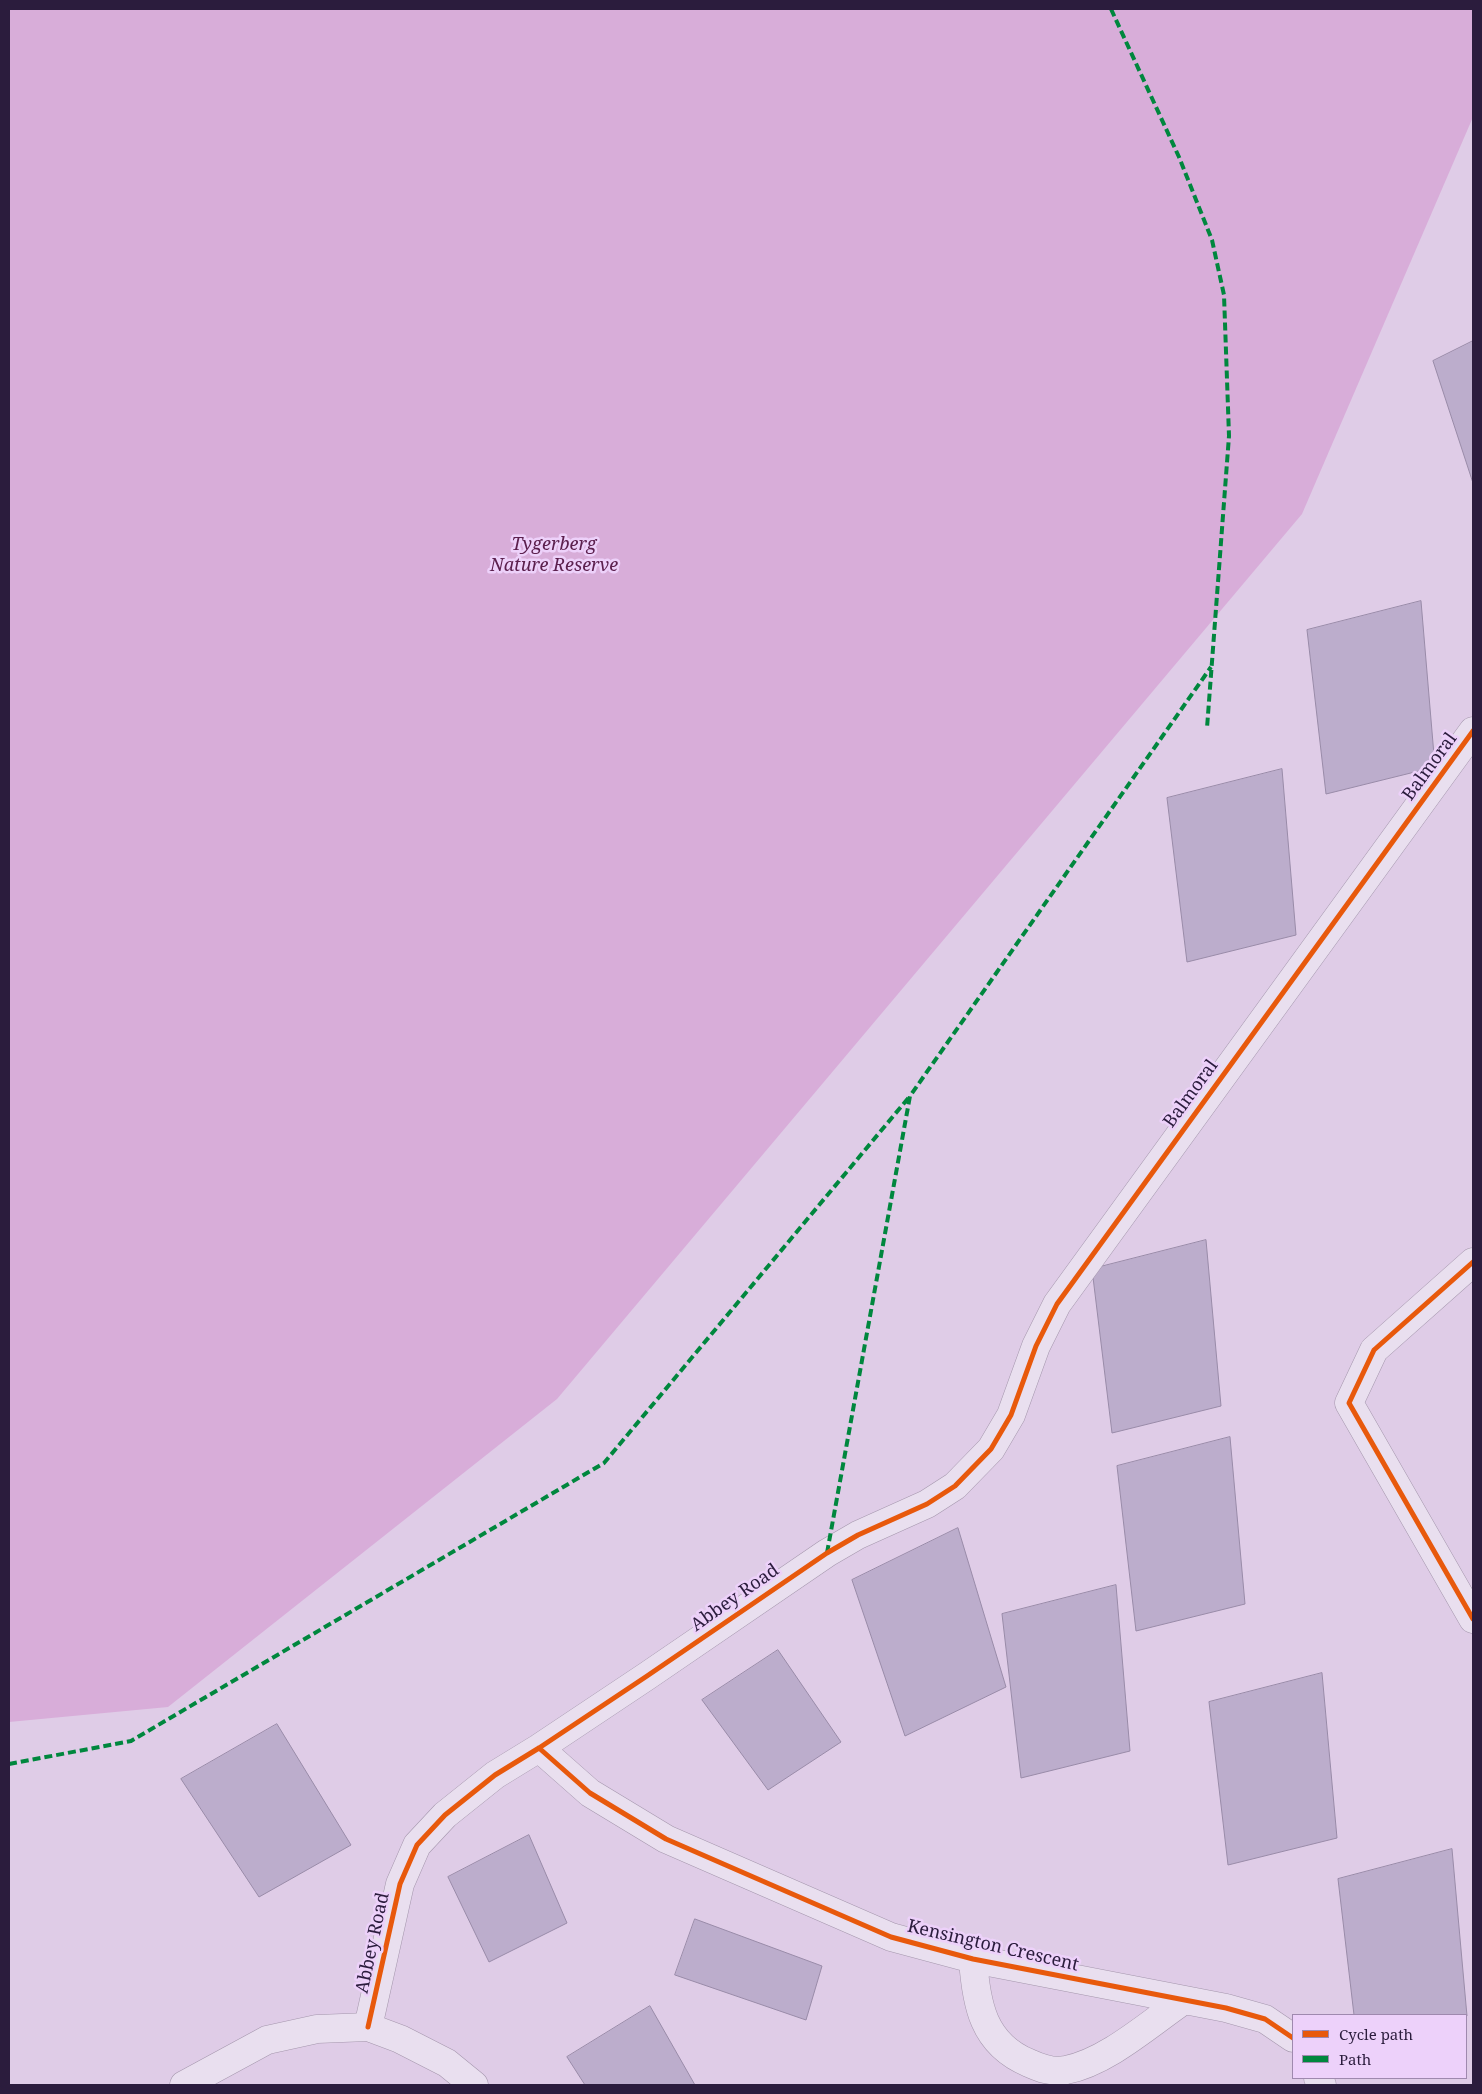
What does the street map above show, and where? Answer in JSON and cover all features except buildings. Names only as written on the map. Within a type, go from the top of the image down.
[{"type":"street","name":"Balmoral","points":[[955,1486],[991,1449],[1011,1415],[1036,1346],[1057,1304],[1081,1268],[1473,731]]},
{"type":"street","points":[[1473,1262],[1374,1350],[1349,1402],[1473,1619]]},
{"type":"street","name":"Abbey Road","points":[[368,2027],[400,1884],[417,1845],[452,1809],[495,1775],[539,1748],[827,1553],[858,1535],[927,1504],[955,1486]]},
{"type":"street","name":"Kensington Crescent","points":[[539,1748],[590,1793],[666,1840],[891,1937],[973,1959],[1226,2008],[1265,2019],[1292,2037]]},
{"type":"street","name":"Kensington Crescent","points":[[973,1959],[975,1987],[981,2014],[995,2041],[1015,2058],[1042,2069],[1064,2071],[1093,2061],[1184,2000]]},
{"type":"street","points":[[184,2085],[267,2040],[317,2028],[368,2027],[400,2039],[446,2063],[474,2085]]},
{"type":"green space","name":"Tygerberg Nature Reserve","points":[[9,9],[1473,9],[1473,117],[1302,514],[557,1399],[168,1707],[9,1722]]},
{"type":"marked path","points":[[1111,9],[1179,157],[1212,240],[1224,295],[1229,436],[1207,728]]},
{"type":"marked path","points":[[827,1553],[910,1096],[1211,667]]},
{"type":"marked path","points":[[9,1764],[131,1741],[604,1463],[910,1096]]},
{"type":"cycle path","points":[[368,2027],[400,1884],[417,1845],[445,1815],[495,1775],[647,1676],[827,1553],[858,1535],[927,1504],[955,1486],[991,1449],[1011,1415],[1036,1346],[1057,1304],[1473,731]]},
{"type":"cycle path","points":[[1473,1262],[1374,1350],[1349,1403],[1473,1619]]},
{"type":"cycle path","points":[[539,1748],[590,1793],[666,1839],[891,1937],[973,1959],[1226,2008],[1265,2019],[1292,2037]]}]
